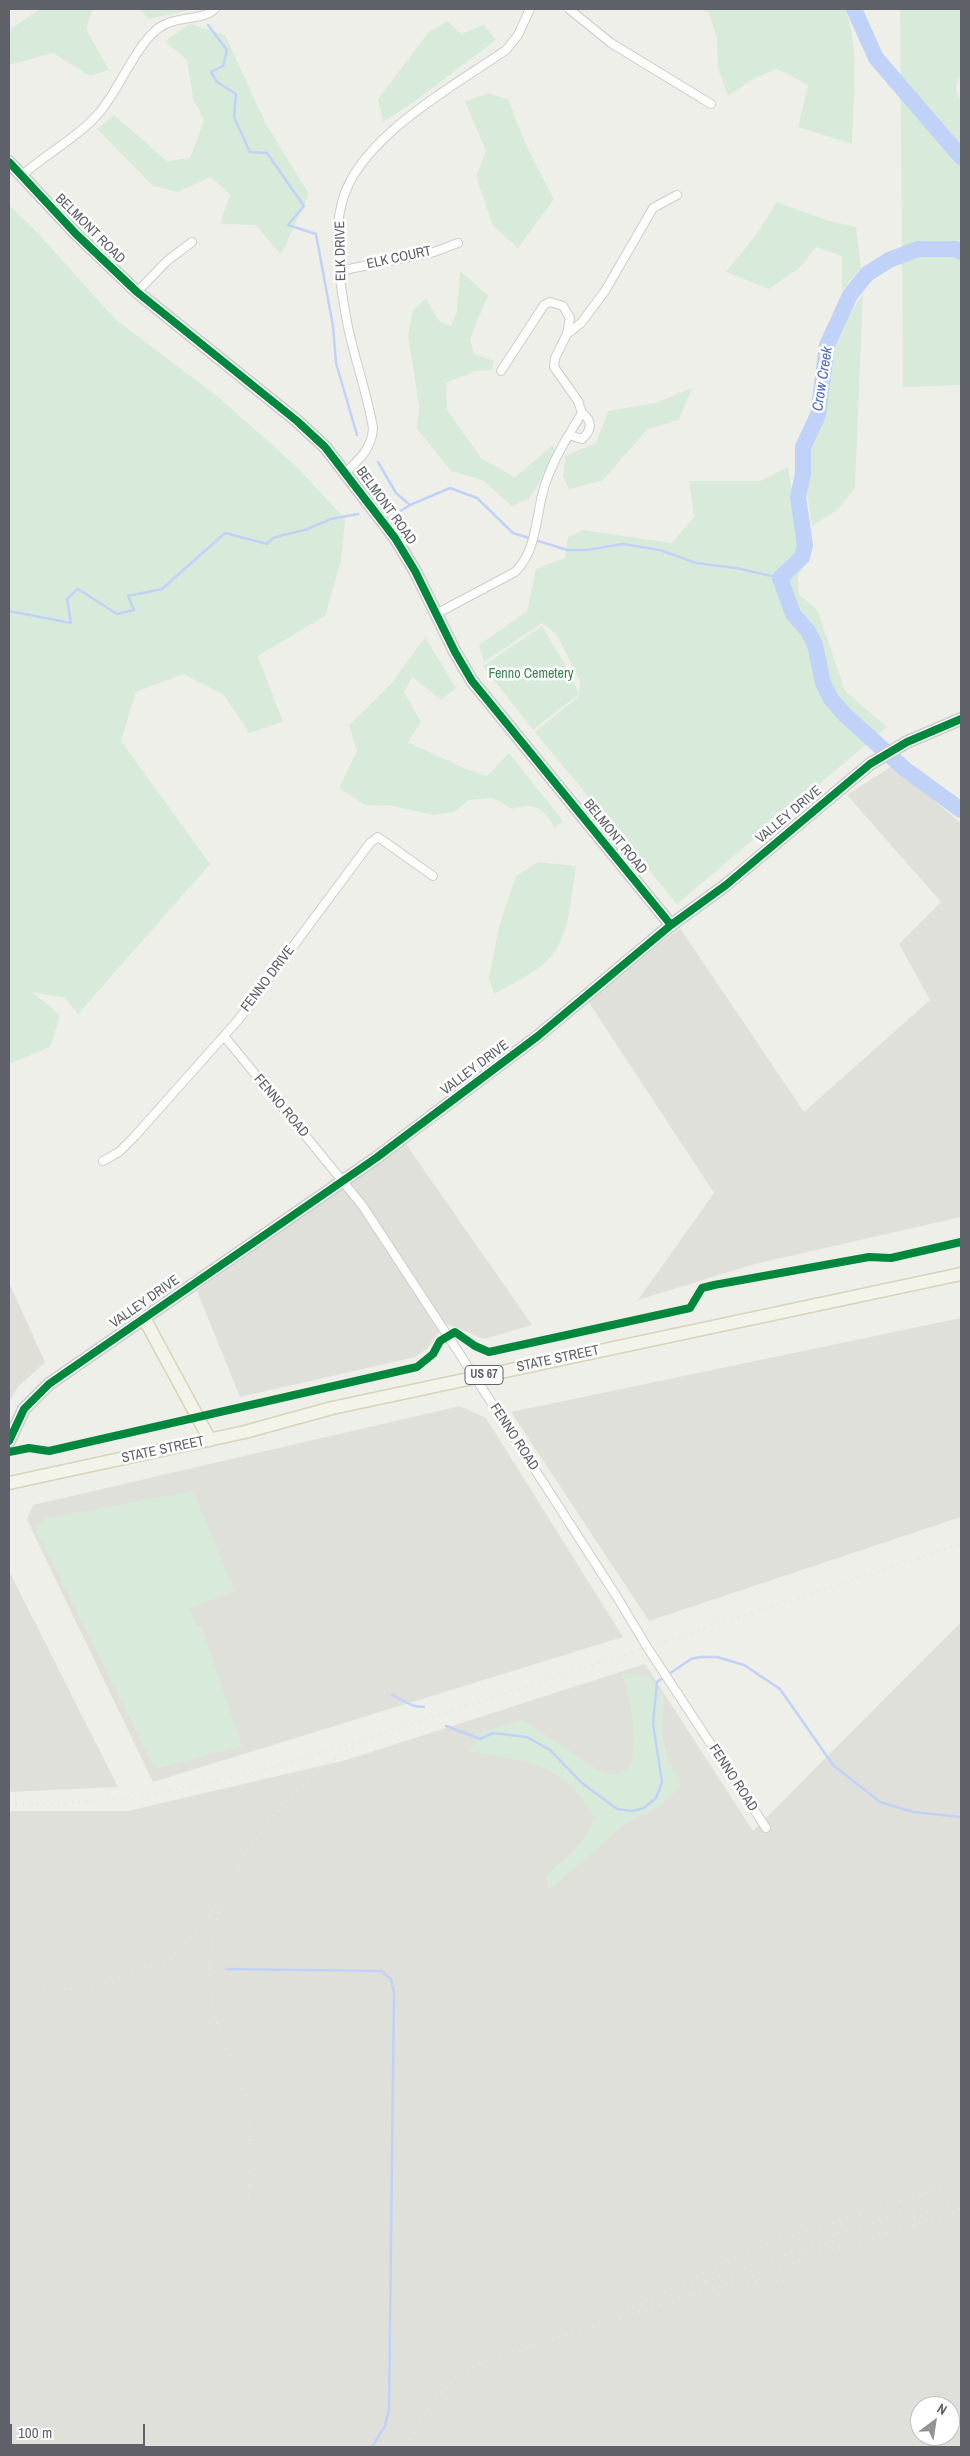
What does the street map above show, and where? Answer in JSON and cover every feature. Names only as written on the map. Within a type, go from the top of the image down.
[{"type":"main road","name":"STATE STREET","points":[[9,1483],[210,1440],[332,1408],[961,1274]]},
{"type":"main road","points":[[144,1318],[210,1440]]},
{"type":"street","points":[[21,176],[87,126],[99,113],[155,31],[174,20],[208,15],[214,9]]},
{"type":"street","name":"ELK DRIVE","points":[[346,472],[366,451],[372,440],[373,428],[347,322],[339,271],[338,234],[343,200],[351,182],[370,153],[400,124],[506,50],[518,35],[530,9]]},
{"type":"street","points":[[570,9],[611,43],[711,104]]},
{"type":"street","name":"BELMONT ROAD","points":[[9,162],[76,234],[137,292],[297,421],[325,447],[396,538],[459,660],[485,698],[671,926]]},
{"type":"street","points":[[567,334],[580,323],[605,291],[653,208],[676,195]]},
{"type":"street","points":[[137,292],[167,261],[192,242]]},
{"type":"street","name":"ELK COURT","points":[[339,271],[434,252],[458,243]]},
{"type":"street","points":[[501,371],[544,305],[550,302],[563,306],[570,318],[567,334],[555,358],[554,367],[578,401],[582,413],[589,418],[591,425],[588,434],[582,439],[569,435]]},
{"type":"street","points":[[436,614],[515,572],[528,555],[533,541],[547,478],[582,413]]},
{"type":"street","name":"VALLEY DRIVE","points":[[9,1440],[24,1409],[49,1384],[376,1158],[538,1036],[671,926],[726,885],[870,764],[907,742],[961,719]]},
{"type":"street","name":"FENNO DRIVE","points":[[103,1161],[119,1152],[135,1136],[224,1036],[370,843],[378,837],[433,876]]},
{"type":"street","name":"FENNO ROAD","points":[[224,1036],[362,1205],[766,1828]]},
{"type":"shaded area","points":[[892,766],[961,823],[961,1217],[755,1264],[638,1300],[714,1193],[588,1001],[680,928],[804,1112],[930,1000],[899,944],[941,902],[847,795]]},
{"type":"shaded area","points":[[406,1144],[532,1325],[484,1339],[445,1323],[428,1348],[415,1357],[240,1397],[197,1291]]},
{"type":"shaded area","points":[[9,1283],[45,1362],[18,1387],[9,1402]]},
{"type":"shaded area","points":[[961,1318],[961,1517],[649,1621],[511,1412]]},
{"type":"shaded area","points":[[460,1406],[486,1418],[623,1637],[153,1782],[27,1520],[33,1505]]},
{"type":"shaded area","points":[[9,1571],[118,1787],[9,1792]]},
{"type":"shaded area","points":[[961,1622],[961,2447],[9,2447],[9,1811],[128,1811],[346,1760],[645,1664],[753,1831]]},
{"type":"green space","points":[[40,9],[93,9],[86,29],[109,70],[90,76],[53,53],[9,65],[9,30]]},
{"type":"green space","points":[[139,9],[194,9],[149,19]]},
{"type":"green space","points":[[697,9],[845,9],[850,22],[854,56],[852,144],[798,127],[808,85],[777,69],[755,78],[728,96],[718,69],[717,37],[708,12]]},
{"type":"green space","points":[[900,9],[961,9],[961,76],[956,88],[961,101],[961,385],[903,387]]},
{"type":"green space","points":[[447,21],[461,34],[484,25],[496,40],[414,102],[383,122],[378,99],[428,33]]},
{"type":"green space","points":[[190,24],[225,35],[266,124],[309,194],[281,255],[256,225],[220,224],[230,195],[211,177],[178,192],[153,186],[97,129],[114,115],[167,161],[190,158],[204,120],[193,98],[187,60],[165,41]]},
{"type":"green space","points":[[489,93],[509,100],[535,163],[554,199],[518,248],[493,226],[476,176],[486,151],[465,102]]},
{"type":"green space","points":[[777,202],[826,220],[856,227],[861,268],[842,290],[842,256],[816,247],[799,268],[769,289],[726,272],[755,236]]},
{"type":"green space","points":[[9,205],[34,229],[115,319],[217,396],[295,465],[345,519],[341,561],[325,616],[258,656],[283,722],[249,733],[224,695],[183,674],[136,692],[121,741],[210,864],[78,1014],[65,998],[32,992],[60,1015],[50,1047],[9,1064]]},
{"type":"green space","points":[[460,271],[488,295],[470,339],[474,354],[494,361],[492,370],[475,371],[446,383],[447,410],[482,459],[515,477],[553,445],[556,453],[530,498],[512,506],[482,480],[451,471],[417,429],[419,406],[408,335],[413,310],[426,298],[438,320],[451,326],[457,312]]},
{"type":"green space","points":[[863,293],[855,488],[837,510],[812,526],[807,494],[810,446],[826,407],[836,337]]},
{"type":"green space","points":[[692,388],[679,420],[648,429],[602,481],[569,489],[563,477],[565,456],[596,443],[608,411],[655,403]]},
{"type":"green space","points":[[788,467],[799,536],[812,551],[798,576],[799,595],[817,609],[845,691],[887,727],[677,904],[535,732],[578,697],[580,680],[556,634],[542,623],[484,662],[479,645],[527,611],[536,569],[565,558],[568,537],[583,530],[672,543],[694,517],[689,481],[760,481]]},
{"type":"green space","name":"Fenno Cemetery","points":[[542,626],[570,673],[579,694],[533,730],[483,666]]},
{"type":"green space","points":[[425,637],[456,688],[441,700],[412,677],[404,692],[421,722],[408,742],[466,769],[487,776],[509,753],[563,821],[555,828],[547,816],[538,808],[527,806],[512,809],[493,798],[469,800],[454,812],[433,815],[393,806],[365,805],[339,788],[357,751],[349,725],[391,684]]},
{"type":"green space","points":[[538,862],[576,866],[571,903],[561,941],[555,952],[541,966],[494,994],[489,978],[499,926],[516,876]]},
{"type":"green space","points":[[193,1491],[234,1591],[189,1609],[197,1627],[201,1626],[242,1746],[155,1769],[35,1528],[47,1518]]},
{"type":"green space","points":[[622,1673],[649,1676],[664,1698],[661,1732],[669,1762],[680,1780],[677,1790],[661,1805],[624,1825],[549,1890],[546,1876],[580,1843],[595,1818],[583,1799],[557,1775],[526,1762],[469,1751],[483,1732],[523,1720],[598,1770],[616,1774],[627,1769],[633,1757],[634,1740],[630,1702]]},
{"type":"waterway","name":"Crow Creek","points":[[854,9],[876,58],[961,157]]},
{"type":"waterway","points":[[208,25],[227,50],[223,66],[211,72],[217,82],[236,94],[234,117],[250,152],[267,153],[304,206],[288,225],[316,234],[333,326],[336,363],[357,435]]},
{"type":"waterway","name":"Crow Creek","points":[[961,252],[955,249],[918,249],[889,260],[867,274],[850,295],[827,345],[818,415],[803,447],[803,474],[798,497],[805,545],[802,557],[780,578],[793,614],[808,631],[815,645],[823,683],[831,699],[845,715],[906,770],[961,810]]},
{"type":"waterway","points":[[378,462],[396,493],[410,505]]},
{"type":"waterway","points":[[399,512],[410,505],[450,488],[477,498],[513,533],[567,550],[586,550],[623,544],[660,550],[696,563],[736,568],[780,578]]},
{"type":"waterway","points":[[9,611],[71,623],[67,599],[78,589],[117,614],[134,610],[128,596],[162,589],[225,533],[267,544],[273,538],[305,530],[331,519],[358,514]]},
{"type":"waterway","points":[[446,1726],[480,1739],[493,1733],[527,1737],[550,1750],[582,1783],[617,1809],[632,1811],[644,1808],[656,1798],[662,1782],[653,1724],[657,1682],[691,1659],[717,1657],[744,1665],[780,1689],[833,1765],[880,1802],[913,1812],[961,1817]]},
{"type":"waterway","points":[[392,1695],[414,1706],[424,1707]]},
{"type":"waterway","points":[[227,1969],[381,1971],[391,1979],[394,1992],[389,2409],[385,2426],[372,2447]]},
{"type":"railway","points":[[9,1804],[71,1803],[132,1796],[193,1786],[311,1756],[961,1544]]},
{"type":"railway","points":[[249,2200],[251,2146],[247,2107],[240,2082],[214,2013],[212,2001],[210,1964],[215,1926],[228,1889],[246,1854],[269,1821],[295,1792],[324,1767],[354,1747]]},
{"type":"railway","points":[[43,1989],[85,1989],[169,1959],[198,1932],[219,1902]]},
{"type":"railway","points":[[627,2310],[723,2263],[772,2242],[961,2182]]},
{"type":"railway","points":[[914,2217],[961,2202]]},
{"type":"railway","points":[[826,2237],[921,2207]]},
{"type":"railway","points":[[409,2447],[421,2420],[438,2396],[459,2377],[484,2361],[961,2210]]},
{"type":"railway","points":[[685,2288],[790,2253],[838,2241]]},
{"type":"railway","points":[[748,2281],[784,2282]]},
{"type":"cycle path","points":[[9,162],[76,234],[137,292],[297,421],[325,447],[395,538],[415,571],[455,652],[472,681],[671,925]]},
{"type":"cycle path","points":[[9,1441],[24,1409],[49,1384],[376,1158],[538,1036],[671,925],[726,885],[870,764],[907,742],[961,719]]},
{"type":"cycle path","points":[[9,1452],[29,1448],[49,1451],[417,1367],[433,1354],[440,1341],[455,1332],[475,1346],[489,1352],[690,1308],[702,1288],[714,1285],[869,1257],[891,1258],[961,1242]]}]
